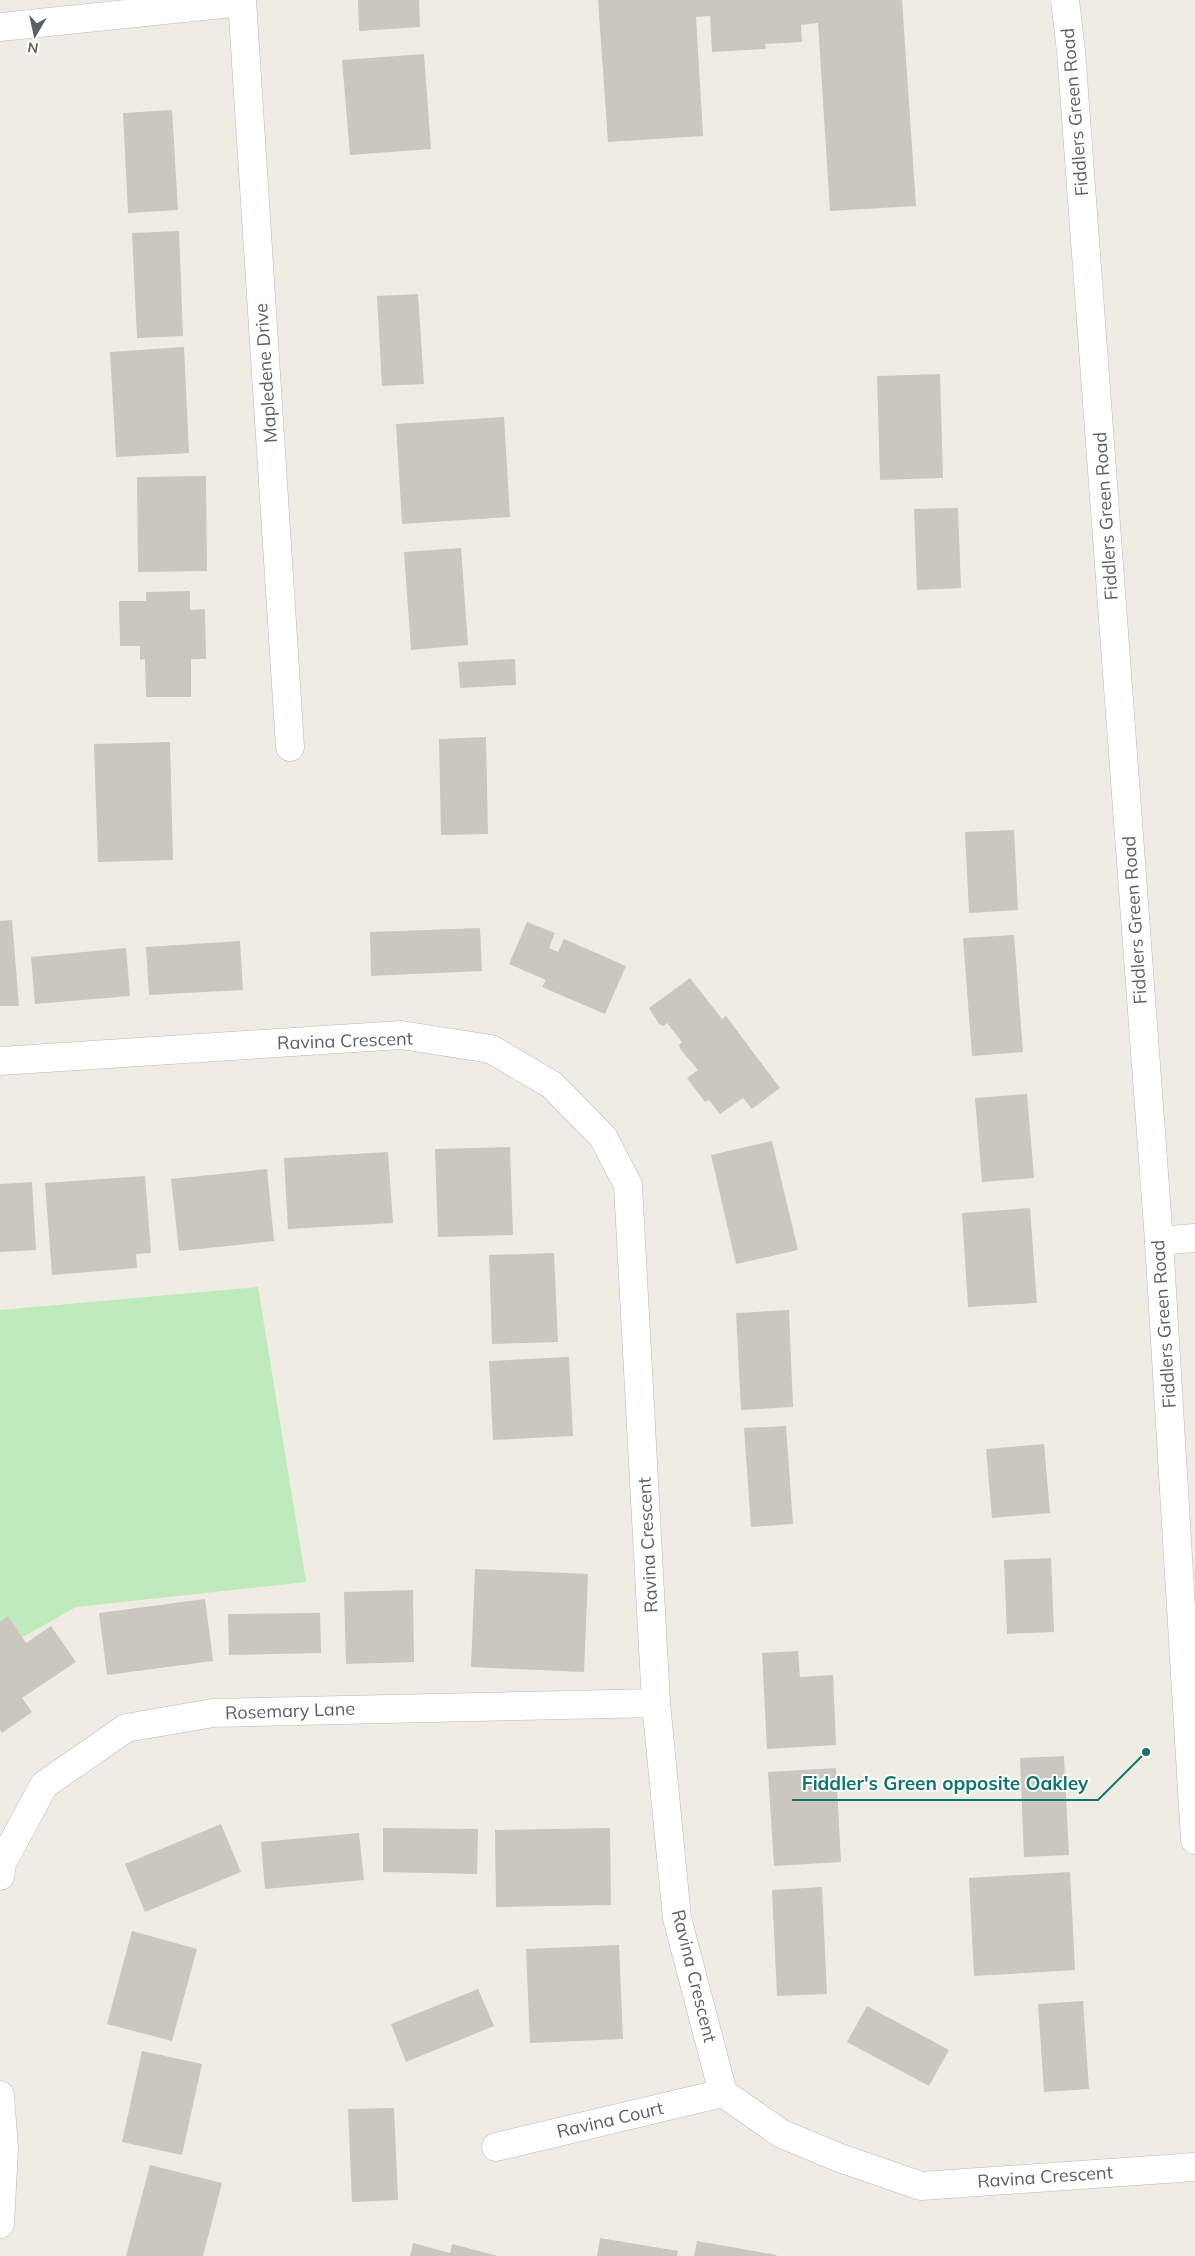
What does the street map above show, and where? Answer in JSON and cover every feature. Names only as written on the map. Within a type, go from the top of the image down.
[{"type":"street","name":"Fiddlers Green Road","points":[[1065,0],[1071,51],[1190,1662],[1195,1840]]},
{"type":"street","points":[[0,27],[242,1]]},
{"type":"street","name":"Mapledene Drive","points":[[242,1],[290,747]]},
{"type":"street","name":"Ravina Crescent","points":[[0,1061],[402,1035],[491,1050],[552,1085],[603,1137],[628,1185],[656,1703],[677,1918],[723,2093],[782,2134],[840,2158],[921,2186],[1195,2167]]},
{"type":"street","points":[[1159,1241],[1195,1238]]},
{"type":"street","name":"Rosemary Lane","points":[[0,1876],[2,1863],[44,1785],[126,1728],[213,1713],[656,1703]]},
{"type":"street","name":"Ravina Court","points":[[496,2147],[723,2093]]},
{"type":"street","points":[[0,2095],[4,2149],[0,2224]]},
{"type":"green space","points":[[258,1287],[306,1582],[76,1607],[0,1650],[0,1310]]},
{"type":"building","points":[[358,0],[419,0],[420,27],[359,31]]},
{"type":"building","points":[[598,0],[902,0],[916,206],[830,211],[818,23],[801,25],[802,42],[765,44],[766,49],[712,52],[710,16],[696,17],[703,136],[608,142]]},
{"type":"building","points":[[424,54],[431,149],[350,155],[342,60]]},
{"type":"building","points":[[172,110],[178,210],[128,213],[123,113]]},
{"type":"building","points":[[179,231],[183,336],[137,338],[132,233]]},
{"type":"building","points":[[418,294],[424,384],[382,386],[377,296]]},
{"type":"building","points":[[184,347],[189,453],[116,457],[110,352]]},
{"type":"building","points":[[940,374],[943,478],[880,480],[877,376]]},
{"type":"building","points":[[504,417],[510,517],[402,524],[396,424]]},
{"type":"building","points":[[206,476],[207,571],[138,572],[137,477]]},
{"type":"building","points":[[958,508],[961,588],[917,590],[914,509]]},
{"type":"building","points":[[461,548],[468,645],[411,650],[404,552]]},
{"type":"building","points":[[190,591],[190,610],[205,609],[206,659],[191,659],[191,697],[146,697],[145,659],[140,660],[140,646],[120,646],[119,601],[146,601],[146,592]]},
{"type":"building","points":[[515,659],[516,685],[460,688],[458,662]]},
{"type":"building","points":[[486,737],[488,834],[441,835],[439,739]]},
{"type":"building","points":[[170,742],[173,860],[98,862],[94,744]]},
{"type":"building","points":[[1014,830],[1018,910],[969,913],[965,832]]},
{"type":"building","points":[[12,920],[19,1006],[0,1006],[0,921]]},
{"type":"building","points":[[527,922],[555,933],[549,948],[558,952],[564,939],[626,966],[605,1014],[542,987],[546,980],[509,964]]},
{"type":"building","points":[[480,928],[482,971],[371,976],[370,932]]},
{"type":"building","points":[[1014,935],[1023,1052],[972,1056],[963,938]]},
{"type":"building","points":[[240,941],[243,990],[149,995],[146,947]]},
{"type":"building","points":[[126,948],[130,996],[35,1004],[31,957]]},
{"type":"building","points":[[690,978],[722,1019],[726,1016],[780,1088],[752,1109],[743,1098],[720,1114],[709,1100],[705,1102],[687,1078],[698,1070],[681,1050],[679,1045],[682,1042],[667,1023],[663,1026],[659,1024],[649,1008]]},
{"type":"building","points":[[1027,1094],[1034,1178],[982,1182],[975,1098]]},
{"type":"building","points":[[772,1141],[798,1250],[736,1264],[711,1155]]},
{"type":"building","points":[[510,1147],[513,1235],[438,1237],[435,1149]]},
{"type":"building","points":[[388,1152],[393,1223],[288,1229],[284,1158]]},
{"type":"building","points":[[267,1169],[274,1241],[179,1251],[171,1179]]},
{"type":"building","points":[[145,1176],[151,1253],[136,1254],[137,1268],[52,1275],[45,1183]]},
{"type":"building","points":[[32,1182],[36,1250],[0,1252],[0,1184]]},
{"type":"building","points":[[1030,1208],[1037,1303],[968,1307],[962,1213]]},
{"type":"building","points":[[554,1253],[558,1342],[492,1344],[489,1255]]},
{"type":"building","points":[[789,1310],[793,1407],[741,1410],[736,1313]]},
{"type":"building","points":[[569,1357],[573,1436],[493,1440],[489,1361]]},
{"type":"building","points":[[786,1426],[793,1524],[751,1527],[744,1428]]},
{"type":"building","points":[[1044,1444],[1050,1513],[992,1518],[986,1449]]},
{"type":"building","points":[[1051,1558],[1054,1632],[1007,1634],[1004,1560]]},
{"type":"building","points":[[475,1569],[588,1574],[584,1672],[471,1667]]},
{"type":"building","points":[[413,1590],[414,1662],[346,1664],[344,1592]]},
{"type":"building","points":[[205,1599],[213,1661],[107,1675],[99,1613]]},
{"type":"building","points":[[320,1613],[321,1653],[229,1655],[228,1614]]},
{"type":"building","points":[[8,1616],[26,1643],[51,1626],[76,1662],[22,1698],[32,1712],[2,1733],[0,1730],[0,1622]]},
{"type":"building","points":[[798,1651],[800,1677],[833,1675],[836,1745],[767,1749],[762,1653]]},
{"type":"building","points":[[1064,1756],[1069,1855],[1024,1857],[1020,1758]]},
{"type":"building","points":[[836,1768],[841,1862],[774,1866],[768,1772]]},
{"type":"building","points":[[221,1824],[241,1872],[145,1912],[125,1864]]},
{"type":"building","points":[[383,1828],[478,1829],[477,1874],[383,1872]]},
{"type":"building","points":[[610,1828],[611,1905],[496,1907],[495,1830]]},
{"type":"building","points":[[359,1833],[364,1880],[265,1889],[261,1842]]},
{"type":"building","points":[[1070,1872],[1075,1970],[974,1976],[969,1878]]},
{"type":"building","points":[[822,1887],[827,1994],[777,1996],[772,1890]]},
{"type":"building","points":[[132,1931],[197,1949],[172,2041],[107,2024]]},
{"type":"building","points":[[619,1945],[623,2039],[530,2043],[526,1949]]},
{"type":"building","points":[[478,1989],[494,2026],[406,2062],[391,2024]]},
{"type":"building","points":[[1083,2001],[1089,2089],[1044,2092],[1038,2004]]},
{"type":"building","points":[[867,2006],[949,2050],[929,2086],[847,2042]]},
{"type":"building","points":[[142,2051],[202,2064],[182,2155],[122,2142]]},
{"type":"building","points":[[394,2108],[398,2200],[352,2202],[348,2109]]},
{"type":"building","points":[[150,2165],[222,2183],[203,2256],[126,2256]]},
{"type":"building","points":[[600,2238],[678,2251],[677,2256],[597,2256]]},
{"type":"building","points":[[697,2241],[777,2255],[694,2256]]},
{"type":"building","points":[[413,2243],[450,2253],[452,2244],[498,2256],[410,2256]]},
{"type":"place","name":"Fiddler's Green opposite Oakley","points":[[1146,1752]]}]
